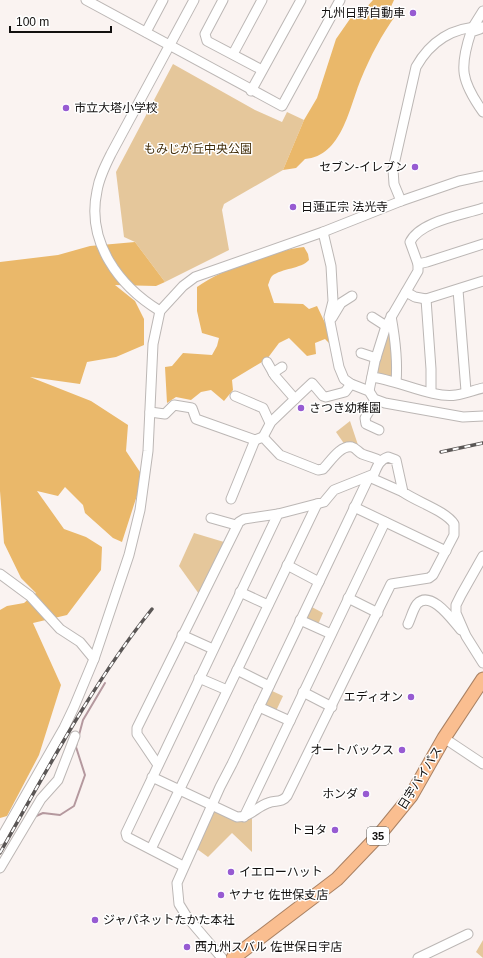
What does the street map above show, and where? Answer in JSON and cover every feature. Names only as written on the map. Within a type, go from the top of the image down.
[{"type":"highway","name":"日宇バイパス","points":[[234,958],[337,879],[380,834],[411,796],[444,738],[483,679]]},
{"type":"street","points":[[86,0],[251,91],[282,106],[340,0]]},
{"type":"street","points":[[146,32],[163,0]]},
{"type":"street","points":[[160,311],[144,301],[134,292],[120,277],[106,258],[97,232],[95,210],[96,191],[105,166],[194,0]]},
{"type":"street","points":[[223,0],[205,34],[207,41],[262,70]]},
{"type":"street","points":[[233,54],[262,0]]},
{"type":"street","points":[[251,91],[301,0]]},
{"type":"street","points":[[473,27],[483,11]]},
{"type":"street","points":[[401,201],[394,184],[393,168],[416,67],[422,56],[437,40],[473,27],[483,28]]},
{"type":"street","points":[[483,28],[471,32],[462,65],[463,74],[476,102],[483,112]]},
{"type":"street","points":[[0,840],[64,728],[74,707],[94,659],[129,554],[140,510],[148,459],[153,344],[160,311],[183,286],[195,277],[323,232],[401,201],[459,181],[483,176]]},
{"type":"street","points":[[369,391],[376,358],[386,326],[418,271],[418,264],[410,242],[413,236],[436,222],[483,208]]},
{"type":"street","points":[[323,232],[331,266],[333,301],[329,317],[339,367],[344,379],[351,384],[369,391],[376,400],[385,403],[463,417],[483,416]]},
{"type":"street","points":[[418,264],[483,244]]},
{"type":"street","points":[[406,292],[415,297],[426,299],[483,281]]},
{"type":"street","points":[[458,290],[466,391]]},
{"type":"street","points":[[330,321],[337,309],[352,296]]},
{"type":"street","points":[[426,299],[431,369],[430,392]]},
{"type":"street","points":[[392,316],[395,338],[397,371],[396,382]]},
{"type":"street","points":[[372,318],[386,326]]},
{"type":"street","points":[[361,353],[376,358]]},
{"type":"street","points":[[267,362],[295,399]]},
{"type":"street","points":[[274,373],[282,367]]},
{"type":"street","points":[[372,377],[443,395],[457,395],[466,391],[483,388]]},
{"type":"street","points":[[231,499],[259,439],[270,423],[295,399],[312,383],[323,396],[326,397],[345,392],[351,384]]},
{"type":"street","points":[[235,396],[263,408],[270,423]]},
{"type":"street","points":[[376,400],[365,418],[366,424],[379,430]]},
{"type":"street","points":[[150,412],[165,414],[174,405],[192,408],[196,419],[259,439],[280,455],[318,470],[323,469],[340,451],[349,447],[380,461]]},
{"type":"street","points":[[158,765],[137,734],[137,728],[236,525],[244,519],[278,514],[324,502],[334,490],[374,474],[380,461],[388,457],[396,460],[403,492]]},
{"type":"street","points":[[152,777],[237,817],[244,817],[263,805],[284,801],[391,584],[429,578],[433,575],[454,535],[454,524],[452,520],[403,492],[369,477]]},
{"type":"street","points":[[222,958],[187,917],[179,904],[177,883],[183,866],[369,477]]},
{"type":"street","points":[[151,849],[317,504]]},
{"type":"street","points":[[354,507],[446,551]]},
{"type":"street","points":[[183,866],[127,837],[126,833],[278,514]]},
{"type":"street","points":[[211,518],[236,525]]},
{"type":"street","points":[[244,817],[385,522]]},
{"type":"street","points":[[466,636],[456,613],[456,605],[483,556]]},
{"type":"street","points":[[287,565],[319,582]]},
{"type":"street","points":[[0,574],[30,596],[60,629],[80,642],[94,659]]},
{"type":"street","points":[[240,592],[268,605]]},
{"type":"street","points":[[348,598],[378,613]]},
{"type":"street","points":[[408,624],[419,602],[429,601],[443,609],[466,636],[483,662]]},
{"type":"street","points":[[300,620],[331,634]]},
{"type":"street","points":[[182,635],[213,649]]},
{"type":"street","points":[[472,644],[483,650]]},
{"type":"street","points":[[237,670],[269,686]]},
{"type":"street","points":[[199,678],[227,690]]},
{"type":"street","points":[[303,692],[332,706]]},
{"type":"street","points":[[259,707],[290,721]]},
{"type":"street","points":[[0,868],[41,799],[58,780],[75,736]]},
{"type":"street","points":[[444,738],[483,764]]},
{"type":"street","points":[[418,958],[468,934]]},
{"type":"green space","name":"もみじが丘中央公園","points":[[173,64],[255,110],[282,122],[287,112],[304,120],[283,170],[224,204],[222,210],[229,250],[165,282],[135,242],[124,237],[116,172]]},
{"type":"green space","points":[[388,326],[391,334],[394,375],[391,378],[379,374],[377,370]]},
{"type":"green space","points":[[350,421],[358,445],[345,445],[336,432]]},
{"type":"green space","points":[[194,533],[224,542],[199,594],[179,566]]},
{"type":"green space","points":[[310,606],[323,613],[317,627],[303,620]]},
{"type":"green space","points":[[270,690],[283,696],[276,711],[263,705]]},
{"type":"green space","points":[[215,810],[237,822],[246,821],[252,818],[252,852],[232,833],[208,857],[197,849]]},
{"type":"green space","points":[[483,940],[483,958],[476,952]]},
{"type":"shaded area","points":[[373,0],[394,0],[389,11],[396,15],[368,62],[342,129],[336,140],[328,149],[318,156],[305,159],[296,168],[283,170],[304,120],[317,98],[336,39],[352,16],[365,9]]},
{"type":"shaded area","points":[[135,242],[165,282],[156,286],[115,285],[135,301],[144,319],[144,345],[116,357],[87,362],[80,384],[30,377],[91,401],[128,425],[126,451],[140,472],[140,486],[122,542],[113,538],[85,513],[83,505],[65,487],[58,496],[37,491],[64,529],[86,537],[102,547],[101,570],[67,615],[33,623],[61,685],[39,755],[7,816],[0,818],[0,610],[7,606],[24,603],[36,593],[21,578],[4,543],[0,491],[0,262],[58,255],[90,246]]},
{"type":"shaded area","points":[[304,247],[308,254],[309,260],[301,265],[276,273],[271,277],[268,285],[274,303],[303,304],[309,309],[317,306],[326,325],[332,346],[325,339],[315,343],[316,354],[307,356],[289,338],[279,343],[267,359],[232,380],[233,390],[224,401],[211,390],[201,392],[191,400],[176,397],[167,403],[165,367],[172,366],[183,353],[212,355],[217,346],[219,338],[202,333],[197,311],[197,287],[219,274],[263,256]]},
{"type":"waterway","points":[[79,735],[83,720],[105,683]]},
{"type":"waterway","points":[[34,817],[43,813],[60,815],[74,806],[85,775],[76,747],[77,742]]},
{"type":"railway","points":[[441,452],[483,443]]},
{"type":"railway","points":[[0,853],[90,697],[130,638],[152,609]]},
{"type":"place","name":"九州日野自動車","points":[[413,13]]},
{"type":"place","name":"市立大塔小学校","points":[[66,108]]},
{"type":"place","name":"セブン-イレブン","points":[[415,167]]},
{"type":"place","name":"日蓮正宗 法光寺","points":[[293,207]]},
{"type":"place","name":"さつき幼稚園","points":[[301,408]]},
{"type":"place","name":"エディオン","points":[[411,697]]},
{"type":"place","name":"オートバックス","points":[[402,750]]},
{"type":"place","name":"ホンダ","points":[[366,794]]},
{"type":"place","name":"トヨタ","points":[[335,830]]},
{"type":"place","name":"イエローハット","points":[[231,872]]},
{"type":"place","name":"ヤナセ 佐世保支店","points":[[221,895]]},
{"type":"place","name":"ジャパネットたかた本社","points":[[95,920]]},
{"type":"place","name":"西九州スバル 佐世保日宇店","points":[[187,947]]}]
